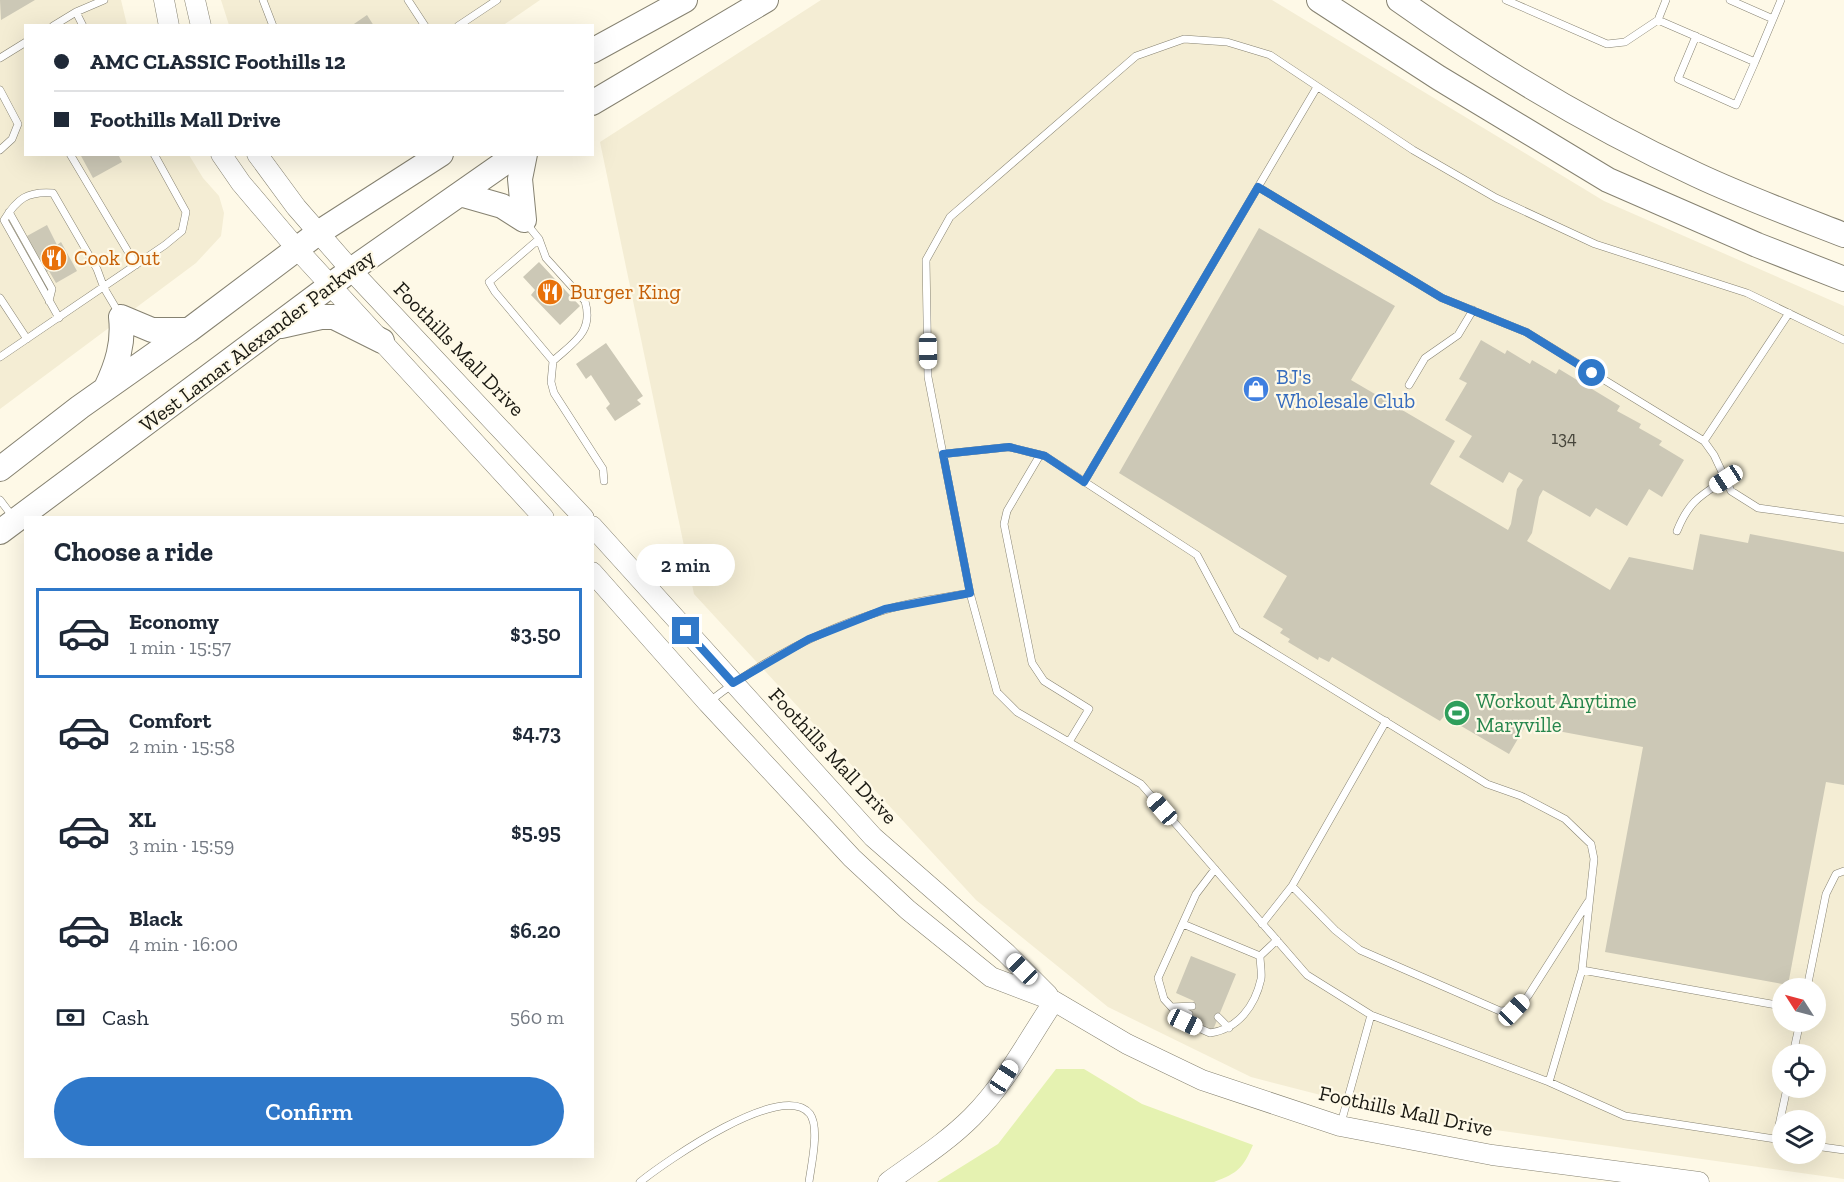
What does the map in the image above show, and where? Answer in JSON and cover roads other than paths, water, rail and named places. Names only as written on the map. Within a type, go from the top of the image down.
[{"type":"highway","points":[[594,50],[685,0]]},
{"type":"highway","points":[[594,102],[766,0]]},
{"type":"highway","points":[[1319,0],[1439,78],[1608,180],[1757,245],[1844,279]]},
{"type":"highway","points":[[1399,0],[1456,40],[1618,135],[1697,175],[1844,235]]},
{"type":"highway","points":[[0,469],[106,388],[189,330],[318,233],[438,156]]},
{"type":"highway","name":"West Lamar Alexander Parkway","points":[[8,526],[351,270],[514,156]]},
{"type":"highway","points":[[524,220],[520,179],[525,156]]},
{"type":"highway","points":[[460,194],[502,206],[524,220]]},
{"type":"highway","points":[[106,388],[121,347],[121,317],[152,330],[189,330]]},
{"type":"highway","points":[[273,328],[321,317],[334,318],[382,341]]},
{"type":"main road","points":[[164,0],[169,24]]},
{"type":"main road","points":[[195,0],[201,24]]},
{"type":"main road","points":[[222,156],[241,183],[297,249],[542,516]]},
{"type":"main road","name":"Foothills Mall Drive","points":[[259,156],[318,233],[351,270],[582,516]]},
{"type":"main road","name":"Foothills Mall Drive","points":[[594,528],[873,837],[1006,953],[1054,1001]]},
{"type":"main road","name":"Foothills Mall Drive","points":[[594,574],[708,703],[852,858],[908,910],[991,977],[1054,1001],[1127,1044],[1202,1080],[1340,1126],[1492,1155],[1699,1182]]},
{"type":"main road","points":[[888,1182],[944,1141],[973,1116],[995,1090],[1054,1001]]},
{"type":"lane","points":[[56,24],[95,2],[104,0]]},
{"type":"lane","points":[[263,0],[272,24]]},
{"type":"lane","points":[[408,0],[424,24]]},
{"type":"lane","points":[[461,24],[497,0]]},
{"type":"lane","points":[[1506,0],[1607,44],[1625,42],[1658,20],[1666,0]]},
{"type":"lane","points":[[1730,0],[1773,19]]},
{"type":"lane","points":[[1696,36],[1678,80],[1736,105],[1781,0]]},
{"type":"lane","points":[[76,12],[82,24]]},
{"type":"lane","points":[[1658,20],[1755,62]]},
{"type":"lane","points":[[1772,1139],[1625,1116],[1549,1082],[1371,1015],[1307,975],[1141,784],[1017,712],[997,692],[970,593],[928,377],[927,260],[950,217],[1136,56],[1184,39],[1227,42],[1270,55],[1413,150],[1496,198],[1595,244],[1747,293],[1844,339]]},
{"type":"lane","points":[[0,58],[24,43]]},
{"type":"lane","points":[[1084,482],[1317,87]]},
{"type":"lane","points":[[0,90],[18,124],[12,139],[0,150]]},
{"type":"lane","points":[[71,156],[136,266]]},
{"type":"lane","points":[[0,357],[136,266],[182,231],[186,212],[155,156]]},
{"type":"lane","points":[[1258,187],[1442,298],[1526,332],[1704,441],[1714,455],[1731,491],[1758,508],[1844,520]]},
{"type":"lane","points":[[59,318],[4,220],[15,203],[35,192],[52,193],[97,269],[104,288],[121,317]]},
{"type":"lane","points":[[524,220],[539,239],[546,258],[585,301],[588,310],[588,322],[581,335],[553,361],[551,382],[554,393],[603,469],[604,482]]},
{"type":"lane","points":[[539,239],[489,282],[553,361]]},
{"type":"lane","points":[[0,298],[27,339]]},
{"type":"lane","points":[[1409,385],[1425,358],[1458,335],[1473,310]]},
{"type":"lane","points":[[1704,441],[1789,314]]},
{"type":"lane","points":[[943,454],[1009,447],[1045,456],[1197,555],[1237,630],[1487,784],[1521,796],[1565,819],[1591,844],[1594,860],[1582,970],[1549,1082]]},
{"type":"lane","points":[[1040,455],[1007,511],[1004,524],[1032,663],[1044,681],[1089,709],[1069,742]]},
{"type":"lane","points":[[1677,531],[1684,513],[1698,497],[1726,479]]},
{"type":"lane","points":[[0,500],[8,526]]},
{"type":"lane","points":[[708,703],[733,683],[809,639],[885,609],[970,593]]},
{"type":"lane","points":[[1262,924],[1292,886],[1386,721]]},
{"type":"lane","points":[[1215,869],[1196,894],[1158,978],[1164,999],[1185,1022],[1210,1033],[1228,1028],[1242,1018],[1251,1005],[1262,978],[1260,956]]},
{"type":"lane","points":[[1809,978],[1826,894],[1836,874],[1844,871]]},
{"type":"lane","points":[[1292,886],[1335,930],[1360,950],[1500,1011],[1514,1010],[1528,996],[1590,900]]},
{"type":"lane","points":[[1183,924],[1260,956]]},
{"type":"lane","points":[[1260,956],[1277,940]]},
{"type":"lane","points":[[1582,970],[1772,1004]]},
{"type":"lane","points":[[1172,1007],[1192,1006]]},
{"type":"lane","points":[[1172,1007],[1189,1014]]},
{"type":"lane","points":[[1340,1126],[1371,1015]]},
{"type":"lane","points":[[1218,1017],[1228,1028]]},
{"type":"lane","points":[[1215,1026],[1228,1028]]},
{"type":"lane","points":[[640,1182],[685,1149],[738,1120],[773,1107],[796,1105],[809,1112],[813,1120],[814,1137],[809,1182]]},
{"type":"lane","points":[[1826,1148],[1844,1150]]},
{"type":"place","name":"Cook Out","points":[[54,258]]},
{"type":"place","name":"Burger King","points":[[550,292]]},
{"type":"place","name":"BJ's Wholesale Club","points":[[1256,389]]},
{"type":"place","name":"Workout Anytime Maryville","points":[[1457,713]]}]
